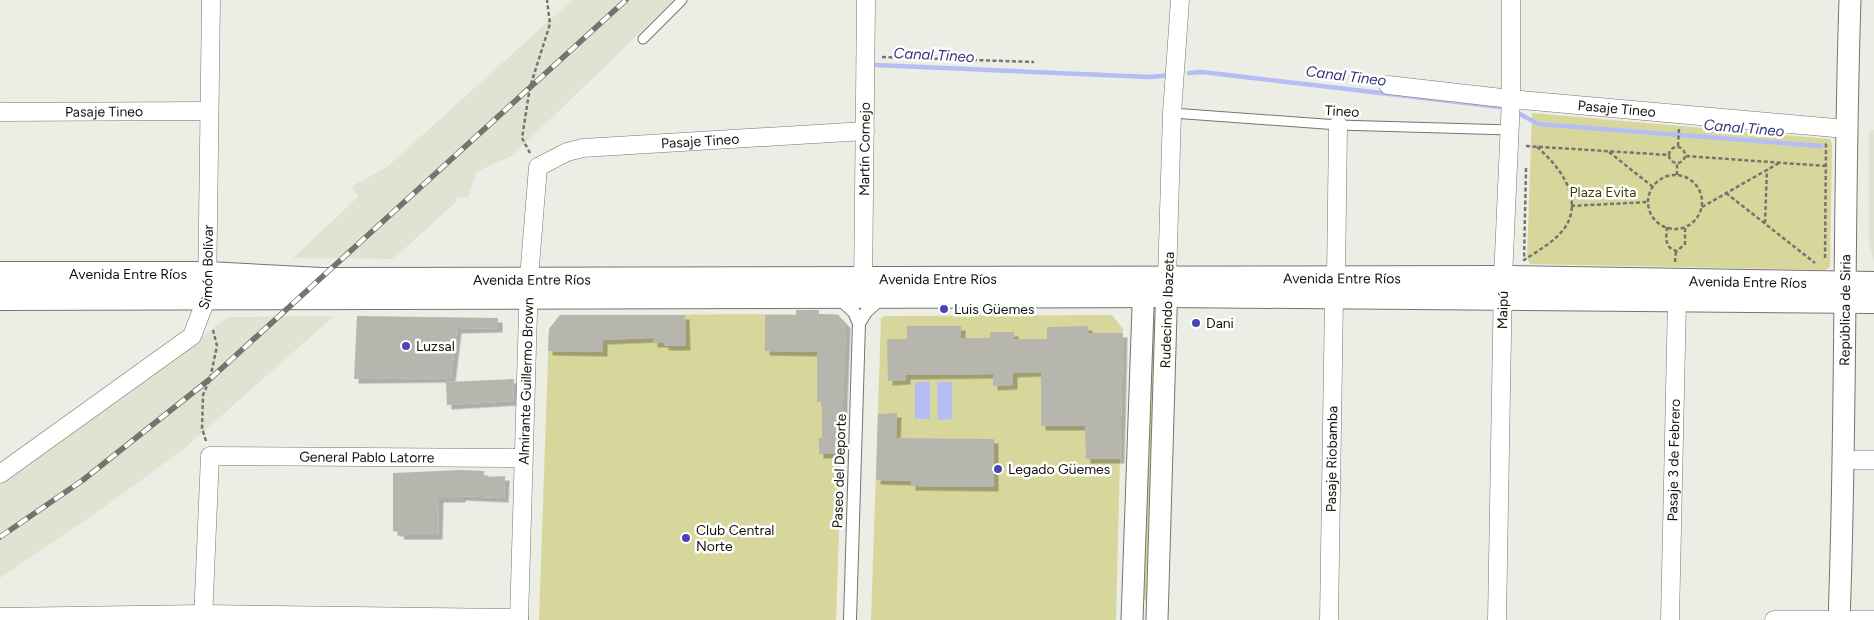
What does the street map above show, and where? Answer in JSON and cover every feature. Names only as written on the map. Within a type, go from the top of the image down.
[{"type":"main road","name":"Avenida Entre Ríos","points":[[0,274],[208,274],[343,289]]},
{"type":"main road","name":"Avenida Entre Ríos","points":[[1503,287],[1677,300],[1844,292],[1874,284]]},
{"type":"main road","name":"Avenida Entre Ríos","points":[[0,298],[207,297],[343,289],[529,288],[870,291],[1144,287],[1503,287],[1844,292],[1874,300]]},
{"type":"main road","name":"Avenida Entre Ríos","points":[[529,288],[836,297],[870,291]]},
{"type":"street","name":"Simón Bolívar","points":[[207,297],[208,111],[211,0]]},
{"type":"street","name":"Martín Cornejo","points":[[866,0],[865,131],[870,291]]},
{"type":"street","name":"Rudecindo Ibazeta","points":[[1157,620],[1172,113],[1180,0]]},
{"type":"street","name":"Maipú","points":[[1497,620],[1503,287],[1511,99],[1511,0]]},
{"type":"street","name":"República de Siria","points":[[1839,620],[1845,460],[1844,292],[1836,132],[1850,0]]},
{"type":"street","name":"Pasaje Tineo","points":[[1388,85],[1836,132]]},
{"type":"street","name":"Pasaje Tineo","points":[[0,112],[208,111]]},
{"type":"street","name":"Pasaje Riobamba","points":[[1328,620],[1338,125]]},
{"type":"street","name":"Pasaje Tineo","points":[[538,167],[567,152],[583,148],[865,131]]},
{"type":"street","name":"Almirante Guillermo Brown","points":[[519,619],[529,288],[538,167]]},
{"type":"street","name":"Rudecindo Ibazeta","points":[[1132,620],[1144,287]]},
{"type":"street","points":[[836,297],[845,301],[859,323],[874,302],[870,291]]},
{"type":"street","points":[[0,474],[192,336],[207,297]]},
{"type":"street","name":"Pasaje 3 de Febrero","points":[[1670,620],[1677,300]]},
{"type":"street","name":"Paseo del Deporte","points":[[850,620],[859,323]]},
{"type":"street","points":[[203,617],[210,456]]},
{"type":"street","name":"General Pablo Latorre","points":[[210,456],[523,458]]},
{"type":"street","points":[[1845,460],[1874,460]]},
{"type":"street","points":[[0,617],[519,619]]},
{"type":"street","points":[[1774,620],[1874,620]]},
{"type":"lane","points":[[643,39],[682,0]]},
{"type":"lane","name":"Tineo","points":[[1172,113],[1338,125],[1510,130]]},
{"type":"path","points":[[538,167],[522,138],[530,87],[550,24],[547,0]]},
{"type":"path","points":[[865,56],[1034,62]]},
{"type":"path","points":[[1678,147],[1679,129]]},
{"type":"path","points":[[1825,258],[1826,166],[1836,132]]},
{"type":"path","points":[[1526,139],[1526,155]]},
{"type":"path","points":[[1526,146],[1669,155]]},
{"type":"path","points":[[1526,165],[1524,260],[1558,235],[1566,226],[1570,206],[1569,187],[1556,167],[1536,146]]},
{"type":"path","points":[[1678,147],[1684,150],[1686,156],[1683,162],[1677,164],[1671,161],[1669,155],[1673,148],[1678,147]]},
{"type":"path","points":[[1608,151],[1653,187]]},
{"type":"path","points":[[1686,156],[1826,166]]},
{"type":"path","points":[[1702,207],[1700,191],[1695,183],[1677,175],[1661,179],[1653,187],[1648,202],[1654,219],[1667,227],[1678,229],[1685,227],[1694,222],[1702,207],[1779,163]]},
{"type":"path","points":[[1677,164],[1677,175]]},
{"type":"path","points":[[1765,224],[1767,170]]},
{"type":"path","points":[[1726,193],[1817,264]]},
{"type":"path","points":[[1570,206],[1648,202]]},
{"type":"path","points":[[1667,227],[1666,243],[1669,248],[1676,251]]},
{"type":"path","points":[[1676,251],[1685,244],[1685,227]]},
{"type":"path","points":[[1676,251],[1676,263]]},
{"type":"path","name":"Simón Bolívar","points":[[210,456],[202,428],[203,394],[210,379],[217,346],[212,328]]},
{"type":"shaded area","points":[[572,0],[674,0],[513,155],[476,172],[468,197],[457,197],[456,202],[393,259],[293,258],[358,197],[352,186],[387,167]]},
{"type":"shaded area","points":[[1869,129],[1874,130],[1874,263],[1869,243]]},
{"type":"shaded area","points":[[334,316],[185,448],[103,508],[0,578],[0,484],[228,317]]},
{"type":"green space","name":"Plaza Evita","points":[[1532,113],[1830,139],[1832,144],[1830,267],[1825,270],[1530,264],[1527,258]]},
{"type":"green space","points":[[838,314],[846,324],[836,620],[539,620],[549,329],[560,315]]},
{"type":"green space","name":"Legado Güemes","points":[[1112,315],[1123,329],[1116,620],[871,620],[881,318],[886,316]]},
{"type":"green space","points":[[1150,316],[1159,316],[1151,600],[1143,600]]},
{"type":"water","points":[[915,382],[930,382],[930,419],[915,419]]},
{"type":"water","points":[[937,382],[952,382],[952,419],[938,420]]},
{"type":"building","points":[[796,310],[819,310],[819,314],[838,315],[846,324],[841,454],[819,454],[819,438],[822,438],[822,402],[817,402],[817,352],[765,351],[765,315],[796,315]]},
{"type":"building","points":[[560,315],[685,315],[686,346],[664,346],[664,343],[653,343],[653,338],[603,340],[603,352],[548,351],[549,329]]},
{"type":"building","name":"Luzsal","points":[[357,316],[498,318],[498,328],[457,329],[451,378],[354,379]]},
{"type":"building","points":[[907,326],[961,326],[961,338],[990,338],[990,332],[1014,332],[1014,339],[1047,339],[1047,327],[1088,326],[1088,333],[1123,333],[1120,459],[1086,459],[1085,426],[1041,426],[1041,372],[1013,373],[1013,385],[993,386],[993,374],[906,375],[906,380],[888,381],[887,339],[907,339]]},
{"type":"building","points":[[514,379],[513,401],[447,405],[446,382]]},
{"type":"building","points":[[897,413],[896,438],[994,439],[994,487],[911,486],[911,481],[876,480],[878,414]]},
{"type":"building","points":[[460,470],[484,471],[484,477],[505,476],[504,498],[461,496],[461,498],[439,498],[438,535],[400,535],[399,532],[393,531],[393,473]]},
{"type":"waterway","name":"Canal Tineo","points":[[876,65],[1150,77],[1171,75]]},
{"type":"waterway","name":"Canal Tineo","points":[[1189,73],[1202,72],[1500,107]]},
{"type":"waterway","name":"Canal Tineo","points":[[1518,113],[1538,124],[1821,146]]},
{"type":"railway","points":[[0,537],[83,480],[210,379],[626,0]]},
{"type":"place","name":"Luis Güemes","points":[[944,309]]},
{"type":"place","name":"Dani","points":[[1196,323]]},
{"type":"place","name":"Luzsal","points":[[406,346]]},
{"type":"place","name":"Legado Güemes","points":[[998,469]]},
{"type":"place","name":"Club Central Norte","points":[[686,538]]}]
